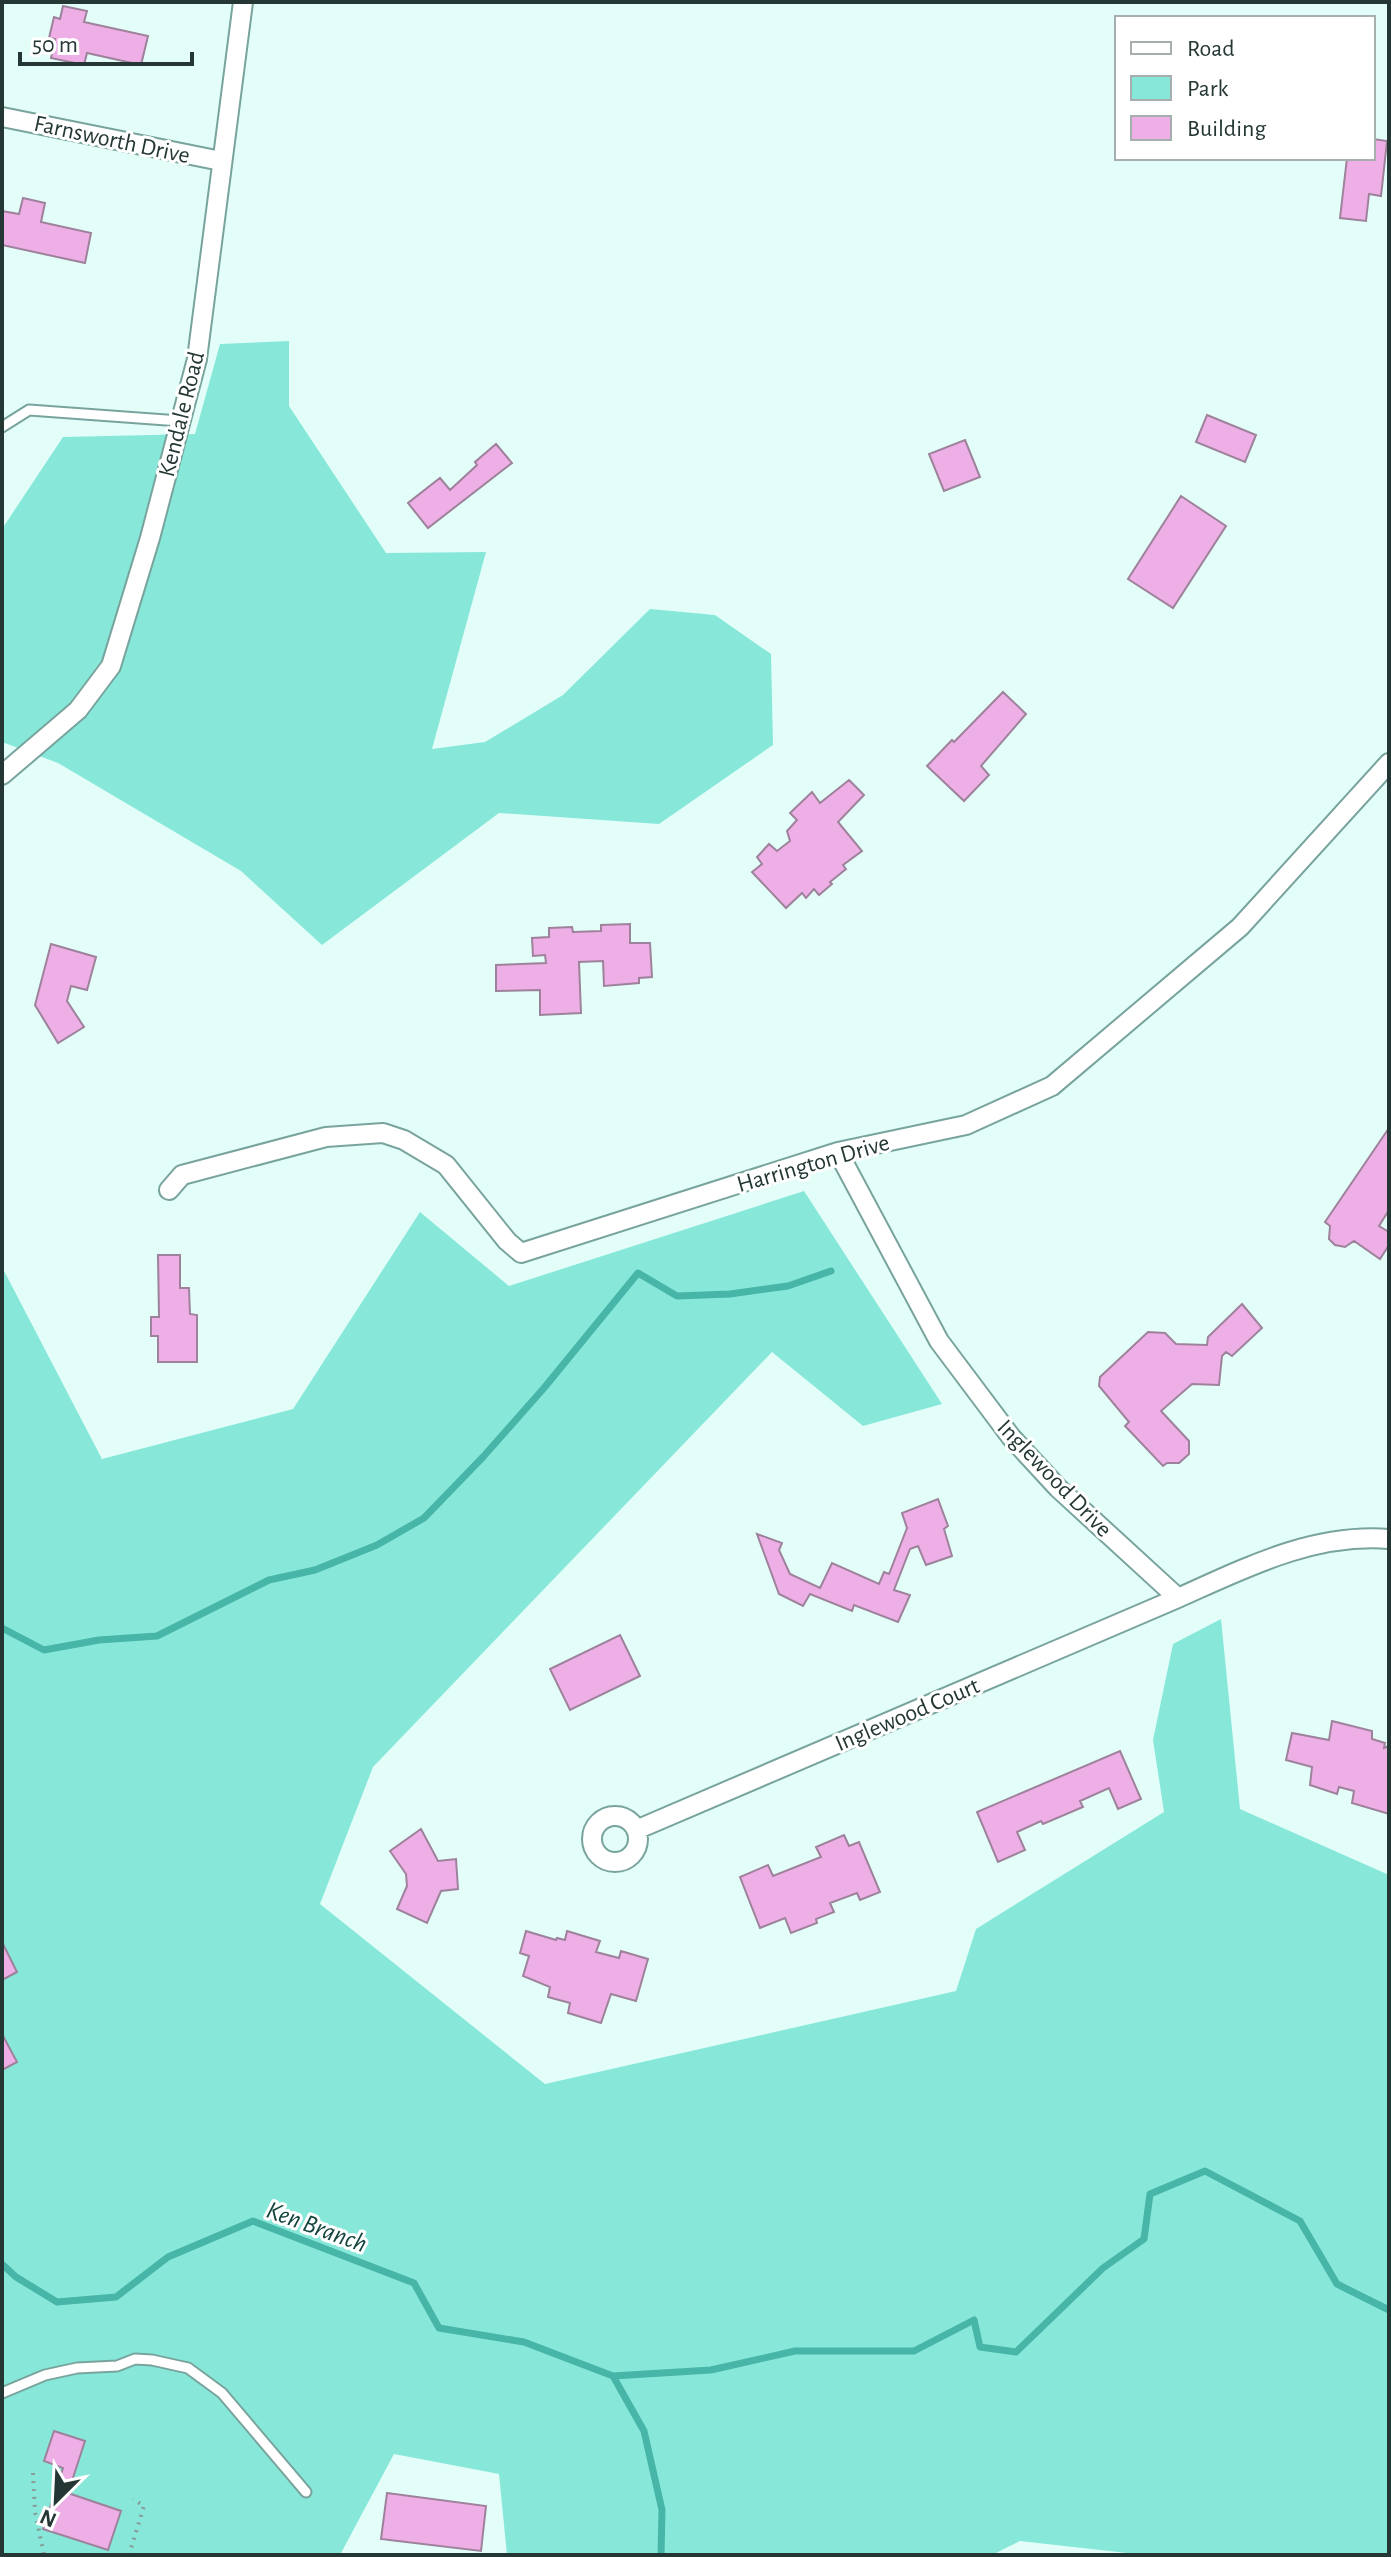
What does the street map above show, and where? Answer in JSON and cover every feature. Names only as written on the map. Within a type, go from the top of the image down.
[{"type":"street","name":"Kendale Road","points":[[2,775],[78,710],[111,666],[150,538],[197,359],[243,2]]},
{"type":"street","name":"Farnsworth Drive","points":[[2,117],[221,161]]},
{"type":"street","name":"Harrington Drive","points":[[169,1190],[182,1175],[211,1167],[326,1137],[383,1133],[404,1140],[446,1165],[507,1241],[521,1253],[838,1152],[966,1125],[1052,1086],[1240,927],[1389,763]]},
{"type":"street","name":"Inglewood Drive","points":[[838,1152],[939,1341],[1011,1437],[1058,1488],[1178,1598]]},
{"type":"street","points":[[1178,1598],[1287,1552],[1323,1542],[1389,1539]]},
{"type":"street","name":"Inglewood Court","points":[[636,1830],[1178,1598]]},
{"type":"lane","points":[[2,427],[29,410],[180,421]]},
{"type":"lane","points":[[2,2393],[45,2375],[77,2368],[117,2366],[135,2359],[188,2368],[222,2393],[306,2492]]},
{"type":"path","points":[[33,2473],[35,2512],[44,2555]]},
{"type":"path","points":[[129,2555],[144,2506],[133,2499]]},
{"type":"green space","points":[[289,341],[289,406],[386,553],[486,552],[432,749],[485,742],[563,695],[650,609],[715,615],[771,654],[773,745],[659,824],[499,813],[322,945],[241,871],[58,763],[2,742],[2,529],[63,437],[195,434],[220,344]]},
{"type":"green space","points":[[804,1191],[942,1404],[863,1426],[772,1352],[373,1767],[320,1904],[545,2084],[956,1991],[976,1929],[1164,1812],[1153,1740],[1173,1644],[1221,1619],[1240,1809],[1389,1875],[1389,2555],[1145,2555],[1020,2541],[992,2555],[507,2555],[499,2474],[394,2454],[340,2555],[2,2555],[2,1267],[102,1459],[293,1409],[420,1212],[509,1286]]},
{"type":"building","points":[[63,6],[87,11],[84,22],[148,36],[141,65],[87,53],[84,65],[51,58],[55,39],[49,38],[54,17],[60,19]]},
{"type":"building","points":[[1375,139],[1387,141],[1381,196],[1369,194],[1366,221],[1340,218],[1347,160],[1375,160]]},
{"type":"building","points":[[23,198],[45,203],[41,222],[91,233],[85,263],[2,245],[2,211],[19,214]]},
{"type":"building","points":[[1207,415],[1256,435],[1245,462],[1196,442]]},
{"type":"building","points":[[965,440],[980,477],[944,491],[929,454]]},
{"type":"building","points":[[496,444],[512,463],[428,528],[408,503],[440,478],[450,490]]},
{"type":"building","points":[[1181,496],[1226,526],[1173,608],[1128,579]]},
{"type":"building","points":[[1003,692],[1026,714],[981,766],[989,775],[964,801],[927,766]]},
{"type":"building","points":[[849,780],[864,795],[838,822],[862,851],[843,865],[846,869],[819,895],[814,889],[806,898],[802,893],[786,908],[752,872],[762,864],[757,857],[769,844],[777,851],[790,841],[787,831],[797,820],[790,813],[812,792],[820,803]]},
{"type":"building","points":[[630,924],[630,943],[650,943],[652,977],[639,978],[639,983],[604,986],[603,961],[579,962],[581,1013],[540,1015],[540,990],[496,991],[496,965],[546,963],[545,955],[533,956],[532,938],[549,937],[549,928],[572,927],[573,932],[601,931],[601,925]]},
{"type":"building","points":[[51,944],[96,957],[87,990],[71,986],[67,1001],[84,1027],[58,1043],[35,1005]]},
{"type":"building","points":[[1389,1128],[1389,1210],[1379,1226],[1389,1232],[1389,1245],[1380,1259],[1354,1241],[1345,1247],[1335,1245],[1329,1239],[1330,1226],[1325,1222]]},
{"type":"building","points":[[158,1255],[180,1255],[180,1288],[189,1288],[190,1314],[197,1315],[197,1362],[158,1362],[158,1336],[151,1336],[151,1317],[159,1317]]},
{"type":"building","points":[[1242,1304],[1262,1328],[1232,1356],[1226,1352],[1222,1356],[1219,1385],[1192,1384],[1161,1411],[1189,1441],[1189,1454],[1179,1463],[1163,1466],[1125,1426],[1129,1422],[1099,1386],[1100,1377],[1148,1332],[1165,1333],[1176,1344],[1207,1345],[1208,1337]]},
{"type":"building","points":[[938,1499],[948,1526],[944,1529],[952,1556],[926,1565],[918,1546],[910,1549],[894,1590],[910,1595],[898,1622],[854,1605],[852,1611],[810,1594],[803,1606],[779,1594],[757,1534],[782,1543],[779,1550],[790,1574],[820,1588],[832,1563],[879,1584],[884,1572],[889,1574],[907,1528],[902,1513]]},
{"type":"building","points":[[620,1635],[640,1676],[570,1710],[550,1669]]},
{"type":"building","points":[[1332,1721],[1372,1731],[1372,1739],[1385,1743],[1384,1748],[1389,1746],[1389,1814],[1352,1803],[1354,1791],[1339,1787],[1337,1794],[1310,1785],[1312,1767],[1286,1760],[1292,1733],[1329,1740]]},
{"type":"building","points":[[1120,1751],[1141,1799],[1118,1809],[1109,1788],[1080,1801],[1083,1807],[1017,1832],[1025,1850],[998,1862],[977,1812]]},
{"type":"building","points":[[421,1829],[438,1861],[456,1859],[458,1889],[441,1891],[427,1923],[397,1909],[407,1886],[406,1874],[390,1851]]},
{"type":"building","points":[[844,1835],[849,1846],[859,1842],[880,1892],[860,1900],[857,1893],[830,1903],[834,1912],[816,1919],[817,1923],[791,1933],[785,1918],[760,1928],[740,1877],[768,1865],[773,1876],[821,1857],[816,1847]]},
{"type":"building","points":[[526,1931],[565,1940],[567,1931],[600,1941],[596,1952],[619,1958],[621,1951],[648,1959],[636,2001],[611,1994],[601,2023],[568,2013],[570,2003],[548,1997],[550,1987],[523,1976],[529,1956],[520,1953]]},
{"type":"building","points":[[2,1942],[17,1972],[2,1980]]},
{"type":"building","points":[[2,2034],[17,2062],[2,2070]]},
{"type":"building","points":[[54,2431],[85,2441],[68,2493],[121,2511],[108,2550],[43,2529],[63,2468],[44,2461]]},
{"type":"building","points":[[387,2493],[486,2506],[481,2551],[381,2539]]},
{"type":"waterway","points":[[2,1628],[44,1650],[99,1640],[157,1636],[269,1580],[315,1570],[377,1545],[424,1518],[483,1457],[638,1273],[677,1296],[730,1294],[788,1286],[831,1271]]},
{"type":"waterway","name":"Ken Branch","points":[[2,2264],[16,2277],[57,2302],[116,2297],[168,2257],[253,2221],[414,2283],[439,2328],[524,2342],[613,2376],[711,2370],[795,2351],[914,2351],[974,2320],[980,2347],[1016,2352],[1103,2268],[1144,2239],[1150,2194],[1205,2171],[1300,2221],[1337,2284],[1389,2310]]},
{"type":"waterway","points":[[613,2376],[644,2431],[662,2510],[661,2555]]}]
